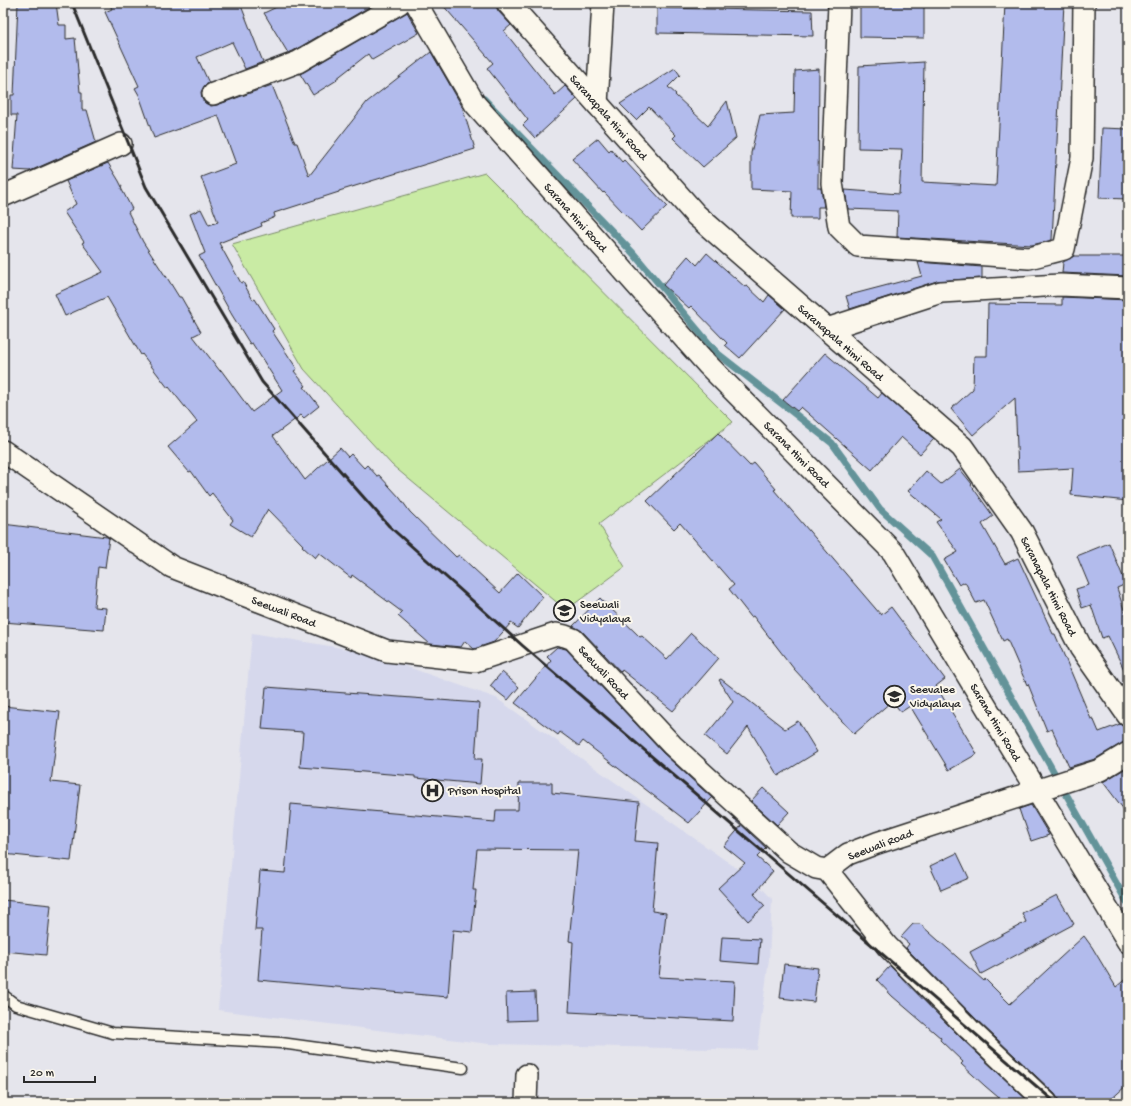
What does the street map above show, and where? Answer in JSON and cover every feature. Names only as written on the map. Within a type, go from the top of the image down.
[{"type":"street","points":[[213,94],[298,62],[400,3]]},
{"type":"street","name":"Sarana Himi Road","points":[[416,3],[475,104],[707,364],[893,552],[1042,789],[1128,942]]},
{"type":"street","name":"Saranapala Himi Road","points":[[508,3],[696,214],[962,447],[1022,532],[1081,648],[1128,715]]},
{"type":"street","points":[[597,104],[603,3]]},
{"type":"street","points":[[839,3],[832,183],[839,227],[858,246],[1029,258],[1064,249],[1082,158],[1084,3]]},
{"type":"street","points":[[3,196],[121,144]]},
{"type":"street","points":[[827,329],[941,292],[1060,285],[1128,288]]},
{"type":"street","name":"Seewali Road","points":[[3,451],[172,567],[387,651],[475,661],[556,634],[574,639],[672,745],[789,852],[816,868],[827,870],[848,854],[877,843],[1100,770],[1128,753]]},
{"type":"street","points":[[827,870],[887,946],[969,1029],[1047,1103]]},
{"type":"street","points":[[526,1103],[527,1075]]},
{"type":"lane","points":[[3,995],[16,1005],[113,1033],[281,1043],[463,1068]]},
{"type":"shaded area","name":"Prison Hospital","points":[[252,633],[365,652],[496,698],[756,882],[772,899],[769,959],[757,1050],[489,1044],[218,1010]]},
{"type":"green space","points":[[485,173],[733,422],[599,524],[625,567],[566,610],[392,465],[304,369],[232,244]]},
{"type":"building","points":[[18,3],[56,3],[59,25],[66,25],[66,39],[75,38],[80,92],[82,92],[82,110],[87,110],[96,142],[30,171],[13,170],[17,115],[11,115],[11,95],[14,95]]},
{"type":"building","points":[[109,3],[240,3],[263,62],[245,69],[232,42],[197,57],[209,83],[204,86],[201,92],[202,99],[205,103],[211,106],[217,105],[272,85],[295,143],[297,143],[309,176],[367,102],[431,52],[462,106],[475,149],[339,191],[274,213],[275,217],[261,223],[262,226],[219,243],[241,283],[243,282],[253,300],[255,299],[274,329],[272,331],[297,369],[294,371],[319,406],[304,418],[301,415],[273,436],[305,480],[340,448],[348,457],[351,454],[364,468],[367,465],[377,476],[379,475],[400,498],[410,512],[456,557],[459,555],[500,593],[518,573],[543,597],[518,628],[511,623],[494,642],[474,649],[465,641],[461,647],[430,644],[398,616],[402,612],[352,575],[351,578],[319,553],[315,558],[268,509],[251,537],[230,524],[233,520],[212,493],[209,496],[191,471],[189,472],[168,447],[197,422],[142,354],[141,355],[107,297],[65,316],[55,294],[103,272],[82,243],[84,242],[64,212],[76,204],[66,181],[108,163],[119,181],[132,209],[128,212],[143,242],[179,297],[181,297],[201,332],[193,336],[220,371],[221,370],[252,412],[282,390],[232,315],[199,256],[205,253],[190,214],[201,209],[209,225],[218,222],[201,177],[236,164],[218,115],[154,138],[139,95],[135,88],[139,86],[105,12],[112,9]]},
{"type":"building","points":[[285,3],[376,3],[288,53],[264,13]]},
{"type":"building","points":[[441,3],[496,3],[498,11],[511,25],[504,31],[555,95],[565,86],[577,99],[535,138],[523,125],[528,120],[487,68],[493,63]]},
{"type":"building","points":[[860,3],[924,3],[924,38],[860,37]]},
{"type":"building","points":[[1005,3],[1064,3],[1052,240],[1032,245],[897,237],[898,211],[848,209],[845,190],[899,194],[902,149],[858,148],[859,66],[924,62],[922,182],[996,186]]},
{"type":"building","points":[[657,8],[812,11],[813,36],[657,33]]},
{"type":"building","points":[[407,12],[419,33],[372,60],[368,54],[336,79],[337,80],[313,95],[300,74]]},
{"type":"building","points":[[675,68],[680,75],[668,87],[708,126],[727,101],[736,138],[703,167],[673,138],[676,135],[649,107],[636,120],[620,104]]},
{"type":"building","points":[[819,69],[818,188],[821,188],[824,207],[818,207],[818,218],[791,218],[792,191],[751,189],[751,153],[760,115],[794,113],[795,71]]},
{"type":"building","points":[[1102,128],[1128,129],[1128,199],[1099,198]]},
{"type":"building","points":[[598,138],[609,151],[611,149],[622,162],[624,160],[667,206],[641,231],[572,159]]},
{"type":"building","points":[[707,253],[764,302],[769,295],[785,309],[740,358],[725,345],[727,343],[691,306],[689,308],[663,285],[688,256],[697,265]]},
{"type":"building","points":[[1074,256],[1128,256],[1128,276],[1062,273],[1063,262]]},
{"type":"building","points":[[918,262],[982,267],[982,278],[937,281],[850,309],[846,296],[922,276]]},
{"type":"building","points":[[1062,297],[1128,300],[1128,501],[1071,495],[1073,468],[1018,471],[1015,398],[973,435],[951,409],[973,389],[974,356],[987,356],[988,304],[1062,305]]},
{"type":"building","points":[[825,353],[878,398],[882,393],[934,439],[920,454],[901,437],[872,470],[801,407],[797,411],[783,400]]},
{"type":"building","points":[[718,433],[750,466],[754,463],[776,489],[774,490],[881,615],[891,607],[945,679],[936,686],[977,754],[949,770],[910,706],[901,712],[892,701],[854,734],[794,669],[753,616],[751,617],[729,589],[734,585],[680,523],[674,529],[647,501]]},
{"type":"building","points":[[960,469],[972,484],[971,485],[993,516],[982,524],[1005,564],[1018,558],[1053,634],[1055,634],[1091,719],[1093,718],[1099,732],[1120,724],[1124,727],[1128,736],[1128,741],[1095,759],[1069,767],[1052,729],[1047,731],[1028,684],[1027,685],[1007,639],[1003,641],[984,600],[976,603],[965,582],[959,585],[944,560],[958,552],[936,522],[941,519],[908,491],[926,471],[941,484]]},
{"type":"building","points":[[3,524],[109,538],[105,568],[98,567],[94,607],[106,608],[104,630],[3,622]]},
{"type":"building","points":[[1109,543],[1126,584],[1117,588],[1128,622],[1128,678],[1108,636],[1102,638],[1091,605],[1082,608],[1076,589],[1089,585],[1077,556]]},
{"type":"building","points":[[600,598],[640,637],[642,636],[667,659],[691,633],[719,658],[673,711],[622,670],[621,672],[582,631],[573,626]]},
{"type":"building","points":[[557,647],[566,649],[663,753],[712,798],[689,823],[583,741],[579,746],[560,732],[558,735],[515,703],[551,660],[547,656]]},
{"type":"building","points":[[502,672],[519,687],[508,700],[490,686]]},
{"type":"building","points":[[721,679],[785,729],[798,721],[817,752],[778,776],[748,727],[727,754],[705,736],[733,702],[719,680]]},
{"type":"building","points":[[266,687],[479,703],[475,759],[482,759],[480,784],[415,778],[415,776],[300,767],[303,732],[262,729]]},
{"type":"building","points":[[3,706],[60,712],[51,782],[80,785],[71,861],[3,854]]},
{"type":"building","points":[[1128,767],[1128,815],[1103,782]]},
{"type":"building","points":[[519,783],[552,783],[552,793],[639,802],[635,841],[658,843],[652,911],[666,913],[659,977],[735,981],[733,1021],[569,1012],[573,942],[569,941],[578,850],[477,849],[473,890],[476,890],[472,932],[453,930],[448,997],[258,980],[262,930],[255,930],[260,871],[285,873],[291,804],[495,822],[496,810],[518,810]]},
{"type":"building","points":[[763,788],[789,812],[777,825],[751,801]]},
{"type":"building","points":[[1031,805],[1049,835],[1031,841],[1019,809]]},
{"type":"building","points":[[734,818],[766,848],[757,857],[773,871],[754,894],[765,906],[748,921],[718,888],[745,863],[724,846],[741,826],[733,819]]},
{"type":"building","points":[[957,853],[969,878],[941,890],[930,866]]},
{"type":"building","points":[[1057,895],[1074,924],[981,974],[970,952],[1026,922],[1022,913]]},
{"type":"building","points":[[3,900],[51,905],[46,955],[3,951]]},
{"type":"building","points":[[913,924],[920,924],[984,981],[985,979],[1010,1004],[1084,936],[1116,987],[1128,977],[1128,1084],[1107,1103],[1059,1103],[1055,1094],[977,1020],[906,948],[909,944],[901,937]]},
{"type":"building","points":[[722,937],[760,939],[758,964],[720,961]]},
{"type":"building","points":[[784,964],[818,968],[814,1002],[780,998]]},
{"type":"building","points":[[890,966],[961,1038],[1030,1103],[1005,1103],[961,1064],[963,1062],[940,1040],[941,1038],[892,996],[877,980]]},
{"type":"building","points":[[535,992],[536,1020],[507,1021],[506,993]]},
{"type":"waterway","points":[[484,99],[633,253],[717,353],[832,443],[880,509],[932,556],[1128,904]]},
{"type":"railway","points":[[72,3],[146,187],[262,382],[389,526],[523,646],[1056,1103]]},
{"type":"place","name":"Seewali Vidyalaya","points":[[564,611]]},
{"type":"place","name":"Seevalee Vidyalaya","points":[[895,696]]},
{"type":"place","name":"Prison Hospital","points":[[432,790]]}]
